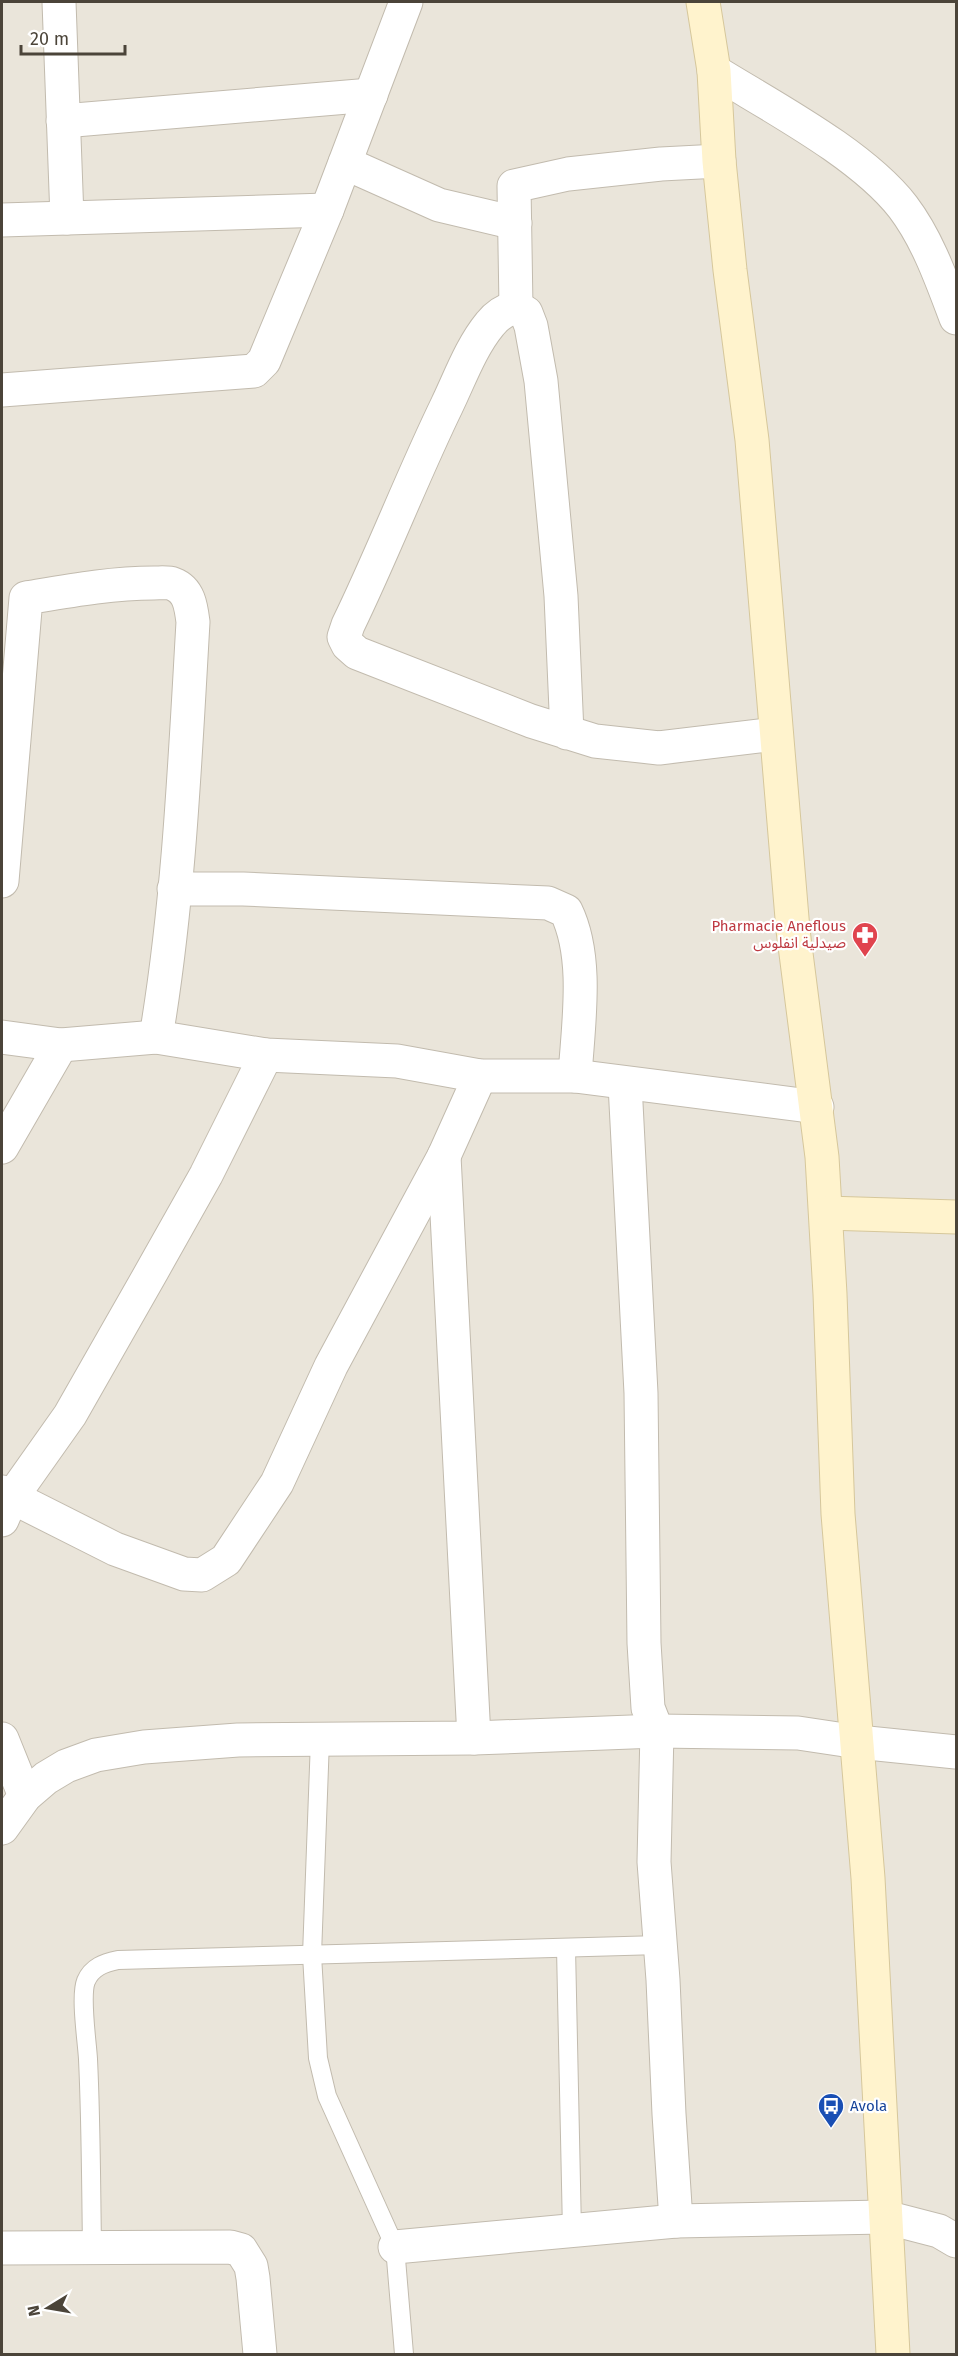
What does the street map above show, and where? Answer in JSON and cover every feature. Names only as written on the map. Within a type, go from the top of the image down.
[{"type":"street","points":[[59,2],[67,218]]},
{"type":"street","points":[[2,390],[254,371],[264,361],[327,210],[406,2]]},
{"type":"street","points":[[704,2],[714,71],[719,161],[730,270],[752,440],[793,930],[817,1107],[826,1212],[838,1514],[858,1742],[876,1998],[893,2355]]},
{"type":"street","points":[[714,71],[849,158],[882,185],[903,208],[927,247],[957,318]]},
{"type":"street","points":[[63,121],[371,95]]},
{"type":"street","points":[[516,307],[514,186],[568,174],[661,164],[719,161]]},
{"type":"street","points":[[345,163],[440,205],[515,223]]},
{"type":"street","points":[[2,220],[327,210]]},
{"type":"street","points":[[567,733],[561,596],[541,381],[531,326],[525,313],[516,307],[504,310],[490,324],[473,350],[434,431],[383,552],[348,625],[344,637],[348,645],[357,653],[567,733],[595,741],[659,748],[776,734]]},
{"type":"street","points":[[2,880],[14,598],[100,587],[172,583],[190,599],[193,622],[185,763],[174,889],[165,985],[156,1037]]},
{"type":"street","points":[[174,889],[243,889],[548,903],[566,911],[573,924],[578,943],[579,995],[575,1076]]},
{"type":"street","points":[[2,1037],[61,1045],[156,1037],[266,1055],[397,1061],[480,1076],[575,1076],[817,1107]]},
{"type":"street","points":[[2,1146],[61,1045]]},
{"type":"street","points":[[266,1055],[206,1175],[70,1415],[5,1503],[115,1549],[184,1574],[202,1575],[226,1560],[277,1482],[331,1366],[444,1156],[480,1076]]},
{"type":"street","points":[[625,1084],[641,1393],[644,1642],[648,1708],[657,1731],[654,1862],[676,2221]]},
{"type":"street","points":[[444,1156],[474,1738]]},
{"type":"street","points":[[826,1212],[957,1217]]},
{"type":"street","points":[[2,1828],[25,1796],[46,1778],[66,1766],[96,1755],[144,1747],[226,1741],[474,1738],[657,1731],[798,1733],[858,1742],[957,1752]]},
{"type":"street","points":[[2,1739],[25,1796]]},
{"type":"street","points":[[395,2247],[676,2221],[885,2217],[939,2231],[957,2241]]},
{"type":"street","points":[[2,2248],[230,2247],[240,2250],[251,2266],[260,2355]]},
{"type":"lane","points":[[320,1740],[312,1955],[314,2023],[318,2058],[327,2096],[395,2247],[404,2355]]},
{"type":"lane","points":[[92,2246],[88,2061],[84,1996],[86,1982],[93,1970],[103,1963],[118,1960],[660,1945]]},
{"type":"lane","points":[[566,1948],[572,2230]]},
{"type":"shaded area","points":[[2,2],[956,2],[956,2354],[2,2354]]},
{"type":"place","name":"Pharmacie Aneflous صيدلية انفلوس","points":[[865,958]]},
{"type":"place","name":"Avola","points":[[831,2129]]}]
